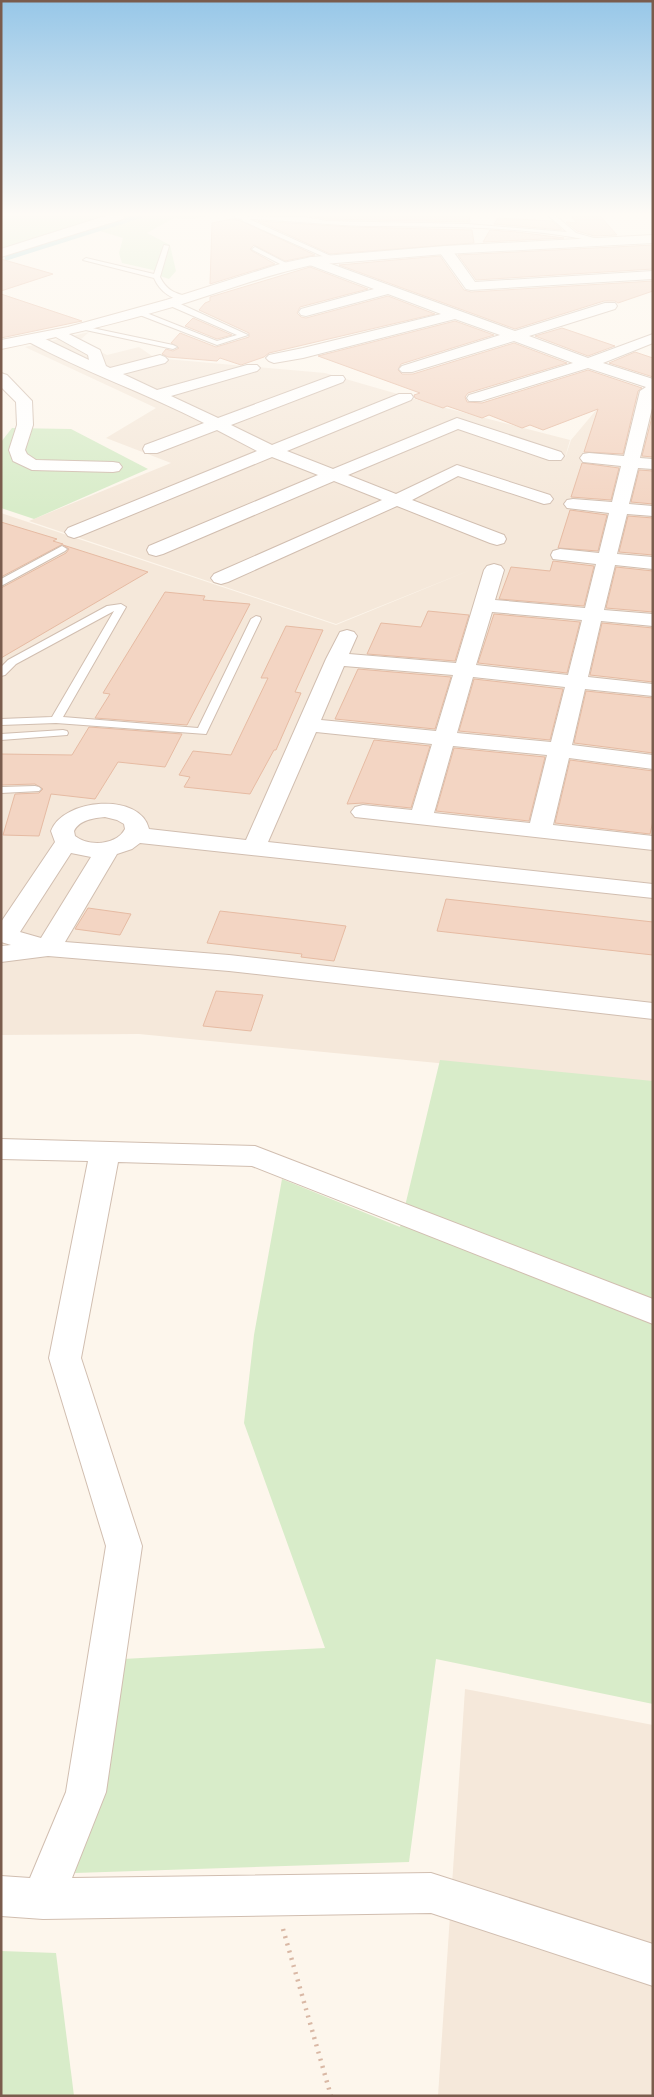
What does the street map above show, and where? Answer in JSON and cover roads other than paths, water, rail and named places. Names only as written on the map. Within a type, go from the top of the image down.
[{"type":"street","points":[[1,345],[59,333],[129,314]]},
{"type":"street","points":[[274,358],[303,353],[456,314],[588,363],[653,384]]},
{"type":"street","points":[[407,369],[585,314]]},
{"type":"street","points":[[59,333],[95,353],[104,371]]},
{"type":"street","points":[[32,338],[74,360],[156,394],[270,451],[497,539]]},
{"type":"street","points":[[475,398],[588,363],[653,338]]},
{"type":"street","points":[[104,371],[160,360]]},
{"type":"street","points":[[156,394],[252,368]]},
{"type":"street","points":[[1,378],[24,401],[26,425],[17,450],[19,457],[32,465],[113,468]]},
{"type":"street","points":[[151,449],[337,379]]},
{"type":"street","points":[[540,831],[631,462],[647,422],[648,391],[653,391]]},
{"type":"street","points":[[74,532],[405,397]]},
{"type":"street","points":[[156,550],[463,420],[555,456]]},
{"type":"street","points":[[589,458],[653,464]]},
{"type":"street","points":[[222,578],[397,500],[457,470],[544,499]]},
{"type":"street","points":[[573,504],[653,510]]},
{"type":"street","points":[[560,555],[653,563]]},
{"type":"street","points":[[421,818],[494,570]]},
{"type":"street","points":[[484,605],[653,620]]},
{"type":"street","points":[[254,848],[347,636]]},
{"type":"street","points":[[336,659],[466,670],[653,690]]},
{"type":"street","points":[[307,725],[560,750],[653,762]]},
{"type":"street","points":[[105,810],[126,814],[137,824],[138,830],[128,842],[108,850],[84,849],[67,841],[63,835],[66,823],[78,816],[94,811],[105,810]]},
{"type":"street","points":[[363,812],[653,843]]},
{"type":"street","points":[[135,835],[653,891]]},
{"type":"street","points":[[67,841],[3,941],[48,948],[229,963],[653,1011]]},
{"type":"street","points":[[48,948],[108,850]]},
{"type":"street","points":[[1,1149],[255,1156],[653,1312]]},
{"type":"street","points":[[43,1898],[86,1792],[124,1546],[65,1358],[105,1152]]},
{"type":"street","points":[[1,1896],[43,1898],[431,1894],[653,1965]]},
{"type":"lane","points":[[141,314],[217,343],[244,334],[195,314]]},
{"type":"lane","points":[[81,327],[173,346]]},
{"type":"lane","points":[[1,583],[62,549]]},
{"type":"lane","points":[[1,673],[12,662],[102,612],[110,608],[121,607],[56,720]]},
{"type":"lane","points":[[1,722],[56,720],[202,732],[256,619]]},
{"type":"lane","points":[[1,736],[63,733]]},
{"type":"lane","points":[[1,790],[35,789]]}]
